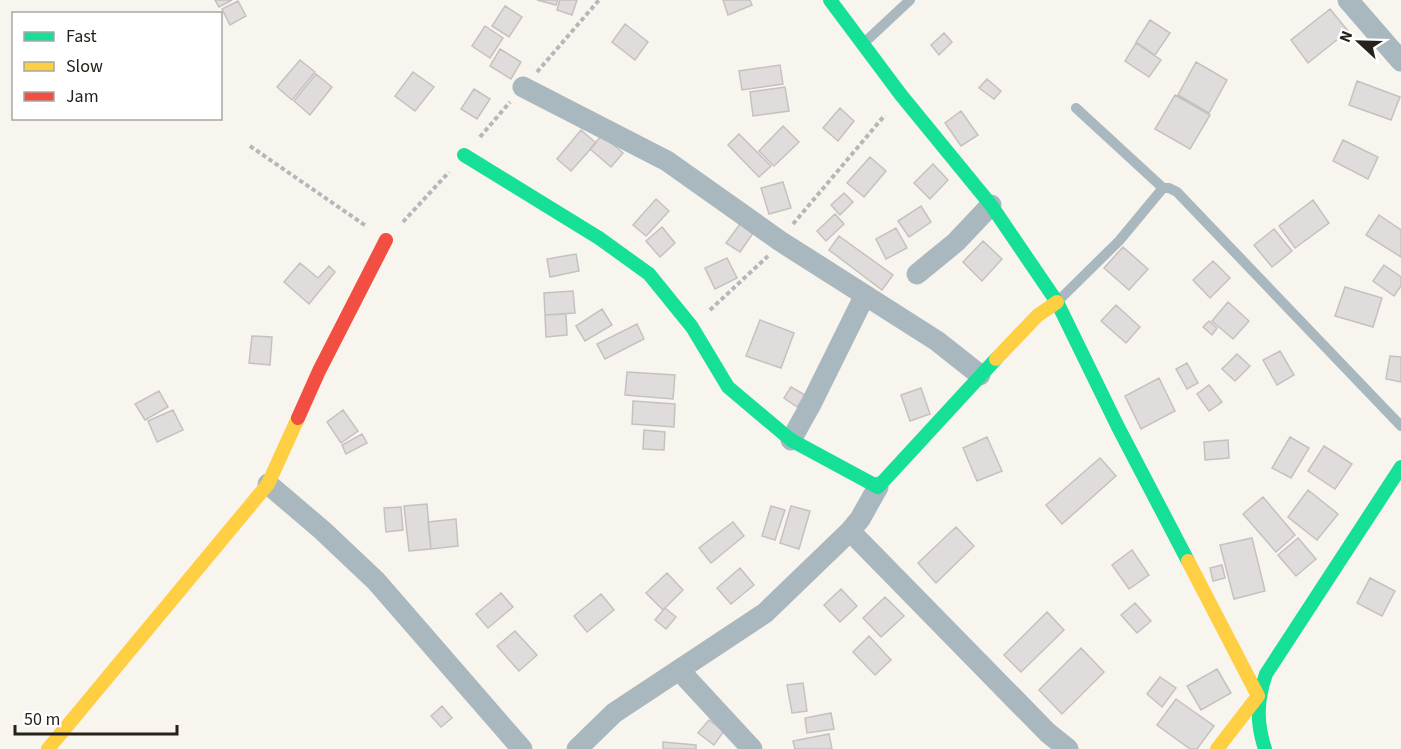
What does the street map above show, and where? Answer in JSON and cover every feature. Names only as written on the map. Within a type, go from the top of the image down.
[{"type":"street","points":[[831,0],[901,95],[991,205],[1057,302],[1118,427],[1258,696],[1258,729],[1265,749]]},
{"type":"street","points":[[1348,0],[1401,61]]},
{"type":"street","points":[[524,87],[653,153],[780,241],[937,341],[980,375]]},
{"type":"street","points":[[464,155],[599,238],[649,274],[692,327],[728,387],[790,440],[878,488]]},
{"type":"street","points":[[917,274],[956,243],[991,205]]},
{"type":"street","points":[[48,749],[268,484],[319,371],[386,240]]},
{"type":"street","points":[[790,440],[810,406],[866,296]]},
{"type":"street","points":[[577,749],[614,712],[765,613],[850,531],[860,519],[878,488],[980,375],[1037,316],[1057,302]]},
{"type":"street","points":[[1217,749],[1258,696],[1266,674],[1401,467]]},
{"type":"street","points":[[268,484],[322,530],[376,581],[522,749]]},
{"type":"street","points":[[850,531],[1048,733],[1068,749]]},
{"type":"street","points":[[679,670],[752,749]]},
{"type":"lane","points":[[862,44],[910,0]]},
{"type":"lane","points":[[1076,108],[1163,188],[1177,192],[1401,426]]},
{"type":"lane","points":[[1057,302],[1119,241],[1163,188]]},
{"type":"path","points":[[250,146],[386,240],[464,155],[599,0]]},
{"type":"path","points":[[692,327],[764,262],[901,95]]},
{"type":"building","points":[[215,0],[232,0],[219,7]]},
{"type":"building","points":[[537,0],[558,0],[556,5]]},
{"type":"building","points":[[560,0],[577,0],[572,15],[557,10]]},
{"type":"building","points":[[723,0],[750,0],[752,5],[728,15]]},
{"type":"building","points":[[238,1],[246,16],[230,25],[222,9]]},
{"type":"building","points":[[505,6],[522,17],[509,37],[492,26]]},
{"type":"building","points":[[1330,9],[1348,31],[1308,63],[1291,40]]},
{"type":"building","points":[[1150,20],[1170,33],[1155,55],[1136,42]]},
{"type":"building","points":[[625,24],[648,42],[635,60],[612,42]]},
{"type":"building","points":[[485,26],[503,38],[490,58],[472,46]]},
{"type":"building","points":[[944,33],[952,42],[939,55],[931,45]]},
{"type":"building","points":[[1136,43],[1161,60],[1149,77],[1125,61]]},
{"type":"building","points":[[500,49],[521,62],[511,79],[490,66]]},
{"type":"building","points":[[300,60],[315,72],[292,100],[277,87]]},
{"type":"building","points":[[1196,62],[1227,80],[1209,113],[1178,95]]},
{"type":"building","points":[[780,65],[783,84],[742,90],[739,71]]},
{"type":"building","points":[[413,72],[434,87],[415,111],[395,96]]},
{"type":"building","points":[[316,74],[332,87],[310,115],[294,101]]},
{"type":"building","points":[[987,79],[1001,91],[994,99],[979,88]]},
{"type":"building","points":[[1357,81],[1400,97],[1391,120],[1349,105]]},
{"type":"building","points":[[785,87],[789,111],[753,116],[750,92]]},
{"type":"building","points":[[474,89],[490,99],[477,119],[461,109]]},
{"type":"building","points":[[1175,95],[1210,115],[1190,149],[1155,129]]},
{"type":"building","points":[[840,108],[854,121],[838,141],[823,128]]},
{"type":"building","points":[[961,111],[978,135],[961,146],[945,123]]},
{"type":"building","points":[[783,126],[799,142],[774,166],[759,151]]},
{"type":"building","points":[[581,130],[596,143],[571,171],[557,159]]},
{"type":"building","points":[[739,134],[771,166],[759,177],[728,145]]},
{"type":"building","points":[[602,135],[623,153],[611,167],[590,149]]},
{"type":"building","points":[[1343,140],[1378,157],[1368,179],[1333,161]]},
{"type":"building","points":[[870,157],[886,171],[864,197],[847,183]]},
{"type":"building","points":[[933,164],[948,180],[930,199],[914,183]]},
{"type":"building","points":[[783,182],[791,208],[769,214],[761,188]]},
{"type":"building","points":[[844,193],[853,202],[840,215],[831,205]]},
{"type":"building","points":[[656,199],[669,211],[646,236],[633,225]]},
{"type":"building","points":[[1313,200],[1329,223],[1295,248],[1279,226]]},
{"type":"building","points":[[921,206],[931,222],[909,237],[898,221]]},
{"type":"building","points":[[835,214],[844,224],[826,241],[817,231]]},
{"type":"building","points":[[1379,215],[1401,230],[1401,257],[1366,235]]},
{"type":"building","points":[[743,220],[756,229],[740,252],[726,243]]},
{"type":"building","points":[[662,227],[675,243],[660,257],[646,241]]},
{"type":"building","points":[[896,228],[907,248],[886,259],[876,239]]},
{"type":"building","points":[[1274,229],[1292,251],[1272,267],[1254,245]]},
{"type":"building","points":[[839,236],[893,275],[882,290],[829,250]]},
{"type":"building","points":[[983,241],[1002,259],[982,281],[963,262]]},
{"type":"building","points":[[1123,247],[1148,269],[1129,290],[1104,268]]},
{"type":"building","points":[[576,254],[579,271],[550,277],[547,259]]},
{"type":"building","points":[[727,258],[737,278],[715,289],[705,268]]},
{"type":"building","points":[[1213,261],[1230,278],[1210,298],[1193,280]]},
{"type":"building","points":[[300,263],[318,278],[329,266],[335,272],[309,304],[284,282]]},
{"type":"building","points":[[1384,265],[1401,277],[1401,286],[1394,296],[1373,281]]},
{"type":"building","points":[[1345,287],[1382,298],[1373,327],[1335,316]]},
{"type":"building","points":[[573,291],[575,313],[545,315],[544,293]]},
{"type":"building","points":[[1228,302],[1249,321],[1233,339],[1212,321]]},
{"type":"building","points":[[1116,305],[1140,327],[1126,343],[1101,321]]},
{"type":"building","points":[[602,309],[612,325],[585,341],[576,326]]},
{"type":"building","points":[[566,314],[567,335],[546,337],[545,315]]},
{"type":"building","points":[[760,320],[794,333],[781,368],[746,356]]},
{"type":"building","points":[[1209,321],[1217,328],[1212,335],[1203,327]]},
{"type":"building","points":[[637,324],[644,339],[605,359],[597,344]]},
{"type":"building","points":[[252,336],[272,337],[270,365],[249,363]]},
{"type":"building","points":[[1280,351],[1294,375],[1277,385],[1263,360]]},
{"type":"building","points":[[1237,354],[1250,366],[1235,381],[1222,369]]},
{"type":"building","points":[[1390,356],[1401,357],[1401,382],[1386,379]]},
{"type":"building","points":[[1187,363],[1198,383],[1187,389],[1176,369]]},
{"type":"building","points":[[627,372],[675,375],[673,399],[625,395]]},
{"type":"building","points":[[1159,378],[1175,411],[1141,429],[1125,396]]},
{"type":"building","points":[[1209,385],[1222,402],[1209,411],[1197,394]]},
{"type":"building","points":[[791,387],[805,395],[797,407],[784,398]]},
{"type":"building","points":[[921,388],[930,414],[910,421],[901,395]]},
{"type":"building","points":[[159,391],[168,407],[145,420],[135,404]]},
{"type":"building","points":[[633,401],[675,404],[674,427],[632,424]]},
{"type":"building","points":[[173,410],[183,430],[157,442],[148,421]]},
{"type":"building","points":[[343,410],[358,431],[341,443],[327,422]]},
{"type":"building","points":[[644,430],[665,432],[664,450],[643,449]]},
{"type":"building","points":[[362,434],[367,443],[346,454],[342,445]]},
{"type":"building","points":[[987,437],[1002,471],[977,481],[963,448]]},
{"type":"building","points":[[1290,437],[1309,448],[1291,478],[1272,468]]},
{"type":"building","points":[[1228,440],[1229,458],[1205,460],[1204,442]]},
{"type":"building","points":[[1324,446],[1352,464],[1335,489],[1308,471]]},
{"type":"building","points":[[1100,458],[1116,476],[1062,524],[1046,505]]},
{"type":"building","points":[[1308,490],[1338,514],[1317,540],[1288,517]]},
{"type":"building","points":[[1263,497],[1295,535],[1276,552],[1243,514]]},
{"type":"building","points":[[427,504],[431,549],[409,551],[404,506]]},
{"type":"building","points":[[771,506],[785,510],[775,540],[762,536]]},
{"type":"building","points":[[791,506],[810,511],[799,549],[780,543]]},
{"type":"building","points":[[401,507],[403,530],[386,532],[384,508]]},
{"type":"building","points":[[456,519],[458,546],[431,549],[428,522]]},
{"type":"building","points":[[733,522],[744,536],[711,563],[699,548]]},
{"type":"building","points":[[956,527],[974,546],[936,583],[918,563]]},
{"type":"building","points":[[1252,538],[1265,591],[1234,599],[1220,545]]},
{"type":"building","points":[[1298,538],[1316,559],[1296,576],[1278,555]]},
{"type":"building","points":[[1132,550],[1149,575],[1129,589],[1112,565]]},
{"type":"building","points":[[1222,565],[1225,578],[1213,581],[1210,568]]},
{"type":"building","points":[[740,568],[754,585],[731,604],[717,588]]},
{"type":"building","points":[[667,573],[683,590],[663,610],[646,593]]},
{"type":"building","points":[[1370,578],[1395,591],[1382,616],[1357,603]]},
{"type":"building","points":[[841,589],[857,606],[840,622],[824,605]]},
{"type":"building","points":[[501,593],[513,607],[488,628],[476,614]]},
{"type":"building","points":[[601,594],[614,610],[587,632],[574,616]]},
{"type":"building","points":[[885,597],[904,616],[881,637],[863,618]]},
{"type":"building","points":[[1135,603],[1151,621],[1137,633],[1121,615]]},
{"type":"building","points":[[665,608],[676,617],[666,629],[655,620]]},
{"type":"building","points":[[1047,612],[1064,630],[1021,672],[1004,655]]},
{"type":"building","points":[[515,631],[537,655],[519,671],[497,646]]},
{"type":"building","points":[[869,636],[891,660],[875,675],[853,652]]},
{"type":"building","points":[[1081,648],[1104,672],[1062,714],[1039,690]]},
{"type":"building","points":[[1217,669],[1231,693],[1201,710],[1187,686]]},
{"type":"building","points":[[1160,677],[1176,688],[1162,707],[1147,694]]},
{"type":"building","points":[[803,683],[807,711],[792,713],[787,685]]},
{"type":"building","points":[[1176,699],[1214,726],[1197,749],[1190,749],[1157,725]]},
{"type":"building","points":[[442,706],[452,718],[441,727],[431,716]]},
{"type":"building","points":[[831,713],[834,729],[807,733],[805,718]]},
{"type":"building","points":[[709,720],[724,731],[714,745],[698,733]]},
{"type":"building","points":[[829,734],[832,749],[795,749],[793,741]]},
{"type":"building","points":[[663,742],[696,745],[696,749],[663,749]]},
{"type":"traffic: fast","points":[[830,0],[901,95],[991,205],[1057,302],[1118,427],[1188,561]]},
{"type":"traffic: fast","points":[[464,155],[599,238],[649,274],[692,327],[728,387],[791,440],[878,487],[996,359]]},
{"type":"traffic: fast","points":[[1265,749],[1260,730],[1259,711],[1266,674],[1401,467]]},
{"type":"traffic: slow","points":[[996,359],[1037,316],[1057,302]]},
{"type":"traffic: slow","points":[[48,749],[268,484],[298,418]]},
{"type":"traffic: slow","points":[[1188,561],[1258,696],[1217,749]]},
{"type":"traffic: jam","points":[[298,418],[319,371],[386,240]]}]
